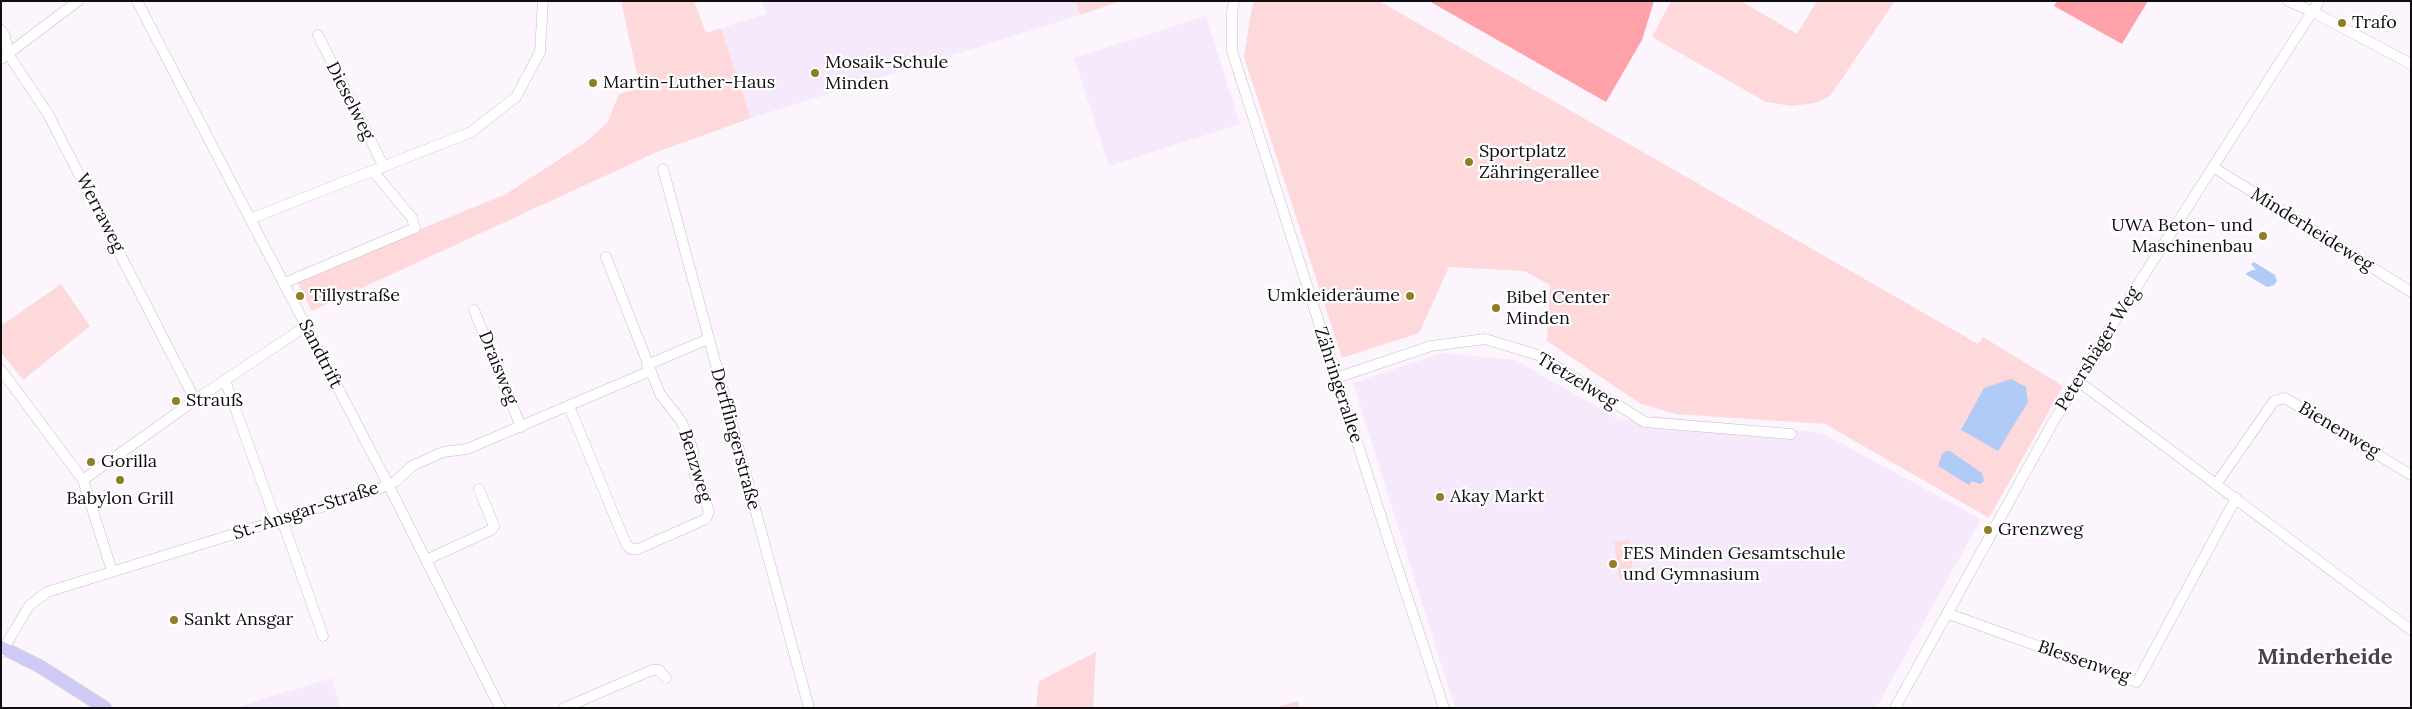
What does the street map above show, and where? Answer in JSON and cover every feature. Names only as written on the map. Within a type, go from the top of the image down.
[{"type":"main road","points":[[2,649],[41,667],[105,708]]},
{"type":"street","points":[[5,56],[78,1]]},
{"type":"street","name":"Sandtrift","points":[[137,1],[388,484],[500,708]]},
{"type":"street","points":[[250,219],[471,132],[516,97],[540,52],[543,1]]},
{"type":"street","name":"Zähringerallee","points":[[1234,1],[1232,12],[1232,51],[1444,708]]},
{"type":"street","points":[[2288,1],[2313,12],[2411,64]]},
{"type":"street","name":"Petershäger Weg","points":[[1895,708],[1949,614],[2052,424],[2319,1]]},
{"type":"street","name":"Werraweg","points":[[1,30],[5,36],[5,56],[48,114],[195,400]]},
{"type":"street","name":"Dieselweg","points":[[318,35],[384,167]]},
{"type":"street","name":"Minderheideweg","points":[[2213,167],[2411,292]]},
{"type":"street","name":"Derfflingerstraße","points":[[662,169],[809,708]]},
{"type":"street","points":[[284,283],[415,228],[412,218],[373,171]]},
{"type":"street","points":[[606,257],[648,368]]},
{"type":"street","name":"Draisweg","points":[[474,310],[521,427]]},
{"type":"street","points":[[83,480],[195,400],[306,326]]},
{"type":"street","name":"St.-Ansgar-Straße","points":[[2,649],[29,606],[37,598],[55,589],[342,503],[388,484],[412,466],[443,452],[467,450],[521,427],[708,339]]},
{"type":"street","name":"Tietzelweg","points":[[1336,378],[1431,346],[1485,339],[1538,355],[1645,422],[1791,434]]},
{"type":"street","name":"Benzweg","points":[[569,406],[626,544],[631,549],[638,549],[706,519],[708,510],[695,476],[693,451],[688,436],[681,421],[664,402],[648,368]]},
{"type":"street","points":[[1,370],[83,480],[112,571]]},
{"type":"street","points":[[225,380],[273,513],[281,521],[322,636]]},
{"type":"street","points":[[2078,381],[2411,630]]},
{"type":"street","name":"Bienenweg","points":[[2217,484],[2274,401],[2285,398],[2411,475]]},
{"type":"street","points":[[426,560],[491,530],[494,526],[479,489]]},
{"type":"street","name":"Blessenweg","points":[[1949,614],[2137,682],[2236,498]]},
{"type":"street","points":[[564,708],[652,670],[659,670],[666,678]]},
{"type":"shaded area","points":[[621,1],[694,1],[706,33],[721,28],[751,118],[657,152],[312,311],[296,280],[506,194],[586,142],[607,123],[619,94],[640,88]]},
{"type":"shaded area","name":"Mosaik-Schule Minden","points":[[762,1],[1076,1],[1080,15],[751,118],[721,28],[766,14]]},
{"type":"shaded area","points":[[1076,1],[1121,1],[1080,15]]},
{"type":"shaded area","name":"Sportplatz Zähringerallee","points":[[1254,1],[1379,1],[1978,344],[1983,337],[2063,386],[1989,518],[1825,424],[1676,414],[1641,404],[1547,341],[1550,285],[1524,271],[1449,267],[1419,333],[1342,358],[1244,57]]},
{"type":"shaded area","points":[[1429,1],[1654,1],[1642,40],[1606,102]]},
{"type":"shaded area","points":[[1671,1],[1741,1],[1797,34],[1817,1],[1895,1],[1830,96],[1815,103],[1791,106],[1766,102],[1652,37]]},
{"type":"shaded area","points":[[2057,1],[2148,1],[2122,44],[2054,6]]},
{"type":"shaded area","points":[[1206,16],[1240,124],[1109,166],[1074,58]]},
{"type":"shaded area","points":[[61,284],[90,326],[23,380],[1,352],[1,326]]},
{"type":"shaded area","points":[[1442,353],[1515,360],[1620,420],[1656,416],[1822,433],[1981,519],[1876,708],[1455,708],[1353,383]]},
{"type":"shaded area","points":[[1629,540],[1634,577],[1619,579],[1614,542]]},
{"type":"shaded area","points":[[1096,652],[1093,708],[1036,708],[1039,681]]},
{"type":"shaded area","points":[[332,678],[341,708],[241,708],[240,706]]},
{"type":"shaded area","points":[[1298,701],[1300,708],[1273,708]]},
{"type":"water","points":[[2254,262],[2275,275],[2277,281],[2274,285],[2267,287],[2245,274],[2256,270],[2251,264]]},
{"type":"water","points":[[2011,379],[2026,387],[2028,402],[1998,451],[1961,430],[1984,388]]},
{"type":"water","points":[[1950,451],[1982,473],[1984,481],[1980,484],[1972,481],[1969,485],[1938,466],[1942,454]]},
{"type":"place","name":"Trafo","points":[[2342,23]]},
{"type":"place","name":"Mosaik-Schule Minden","points":[[815,73]]},
{"type":"place","name":"Martin-Luther-Haus","points":[[593,83]]},
{"type":"place","name":"Sportplatz Zähringerallee","points":[[1469,162]]},
{"type":"place","name":"UWA Beton- und Maschinenbau","points":[[2263,236]]},
{"type":"place","name":"Tillystraße","points":[[300,296]]},
{"type":"place","name":"Umkleideräume","points":[[1410,296]]},
{"type":"place","name":"Bibel Center Minden","points":[[1496,308]]},
{"type":"place","name":"Strauß","points":[[176,401]]},
{"type":"place","name":"Gorilla","points":[[91,462]]},
{"type":"place","name":"Babylon Grill","points":[[120,480]]},
{"type":"place","name":"Akay Markt","points":[[1440,497]]},
{"type":"place","name":"Grenzweg","points":[[1988,530]]},
{"type":"place","name":"FES Minden Gesamtschule und Gymnasium","points":[[1613,564]]},
{"type":"place","name":"Sankt Ansgar","points":[[174,620]]},
{"type":"district","name":"Minderheide","points":[[2325,658]]}]
